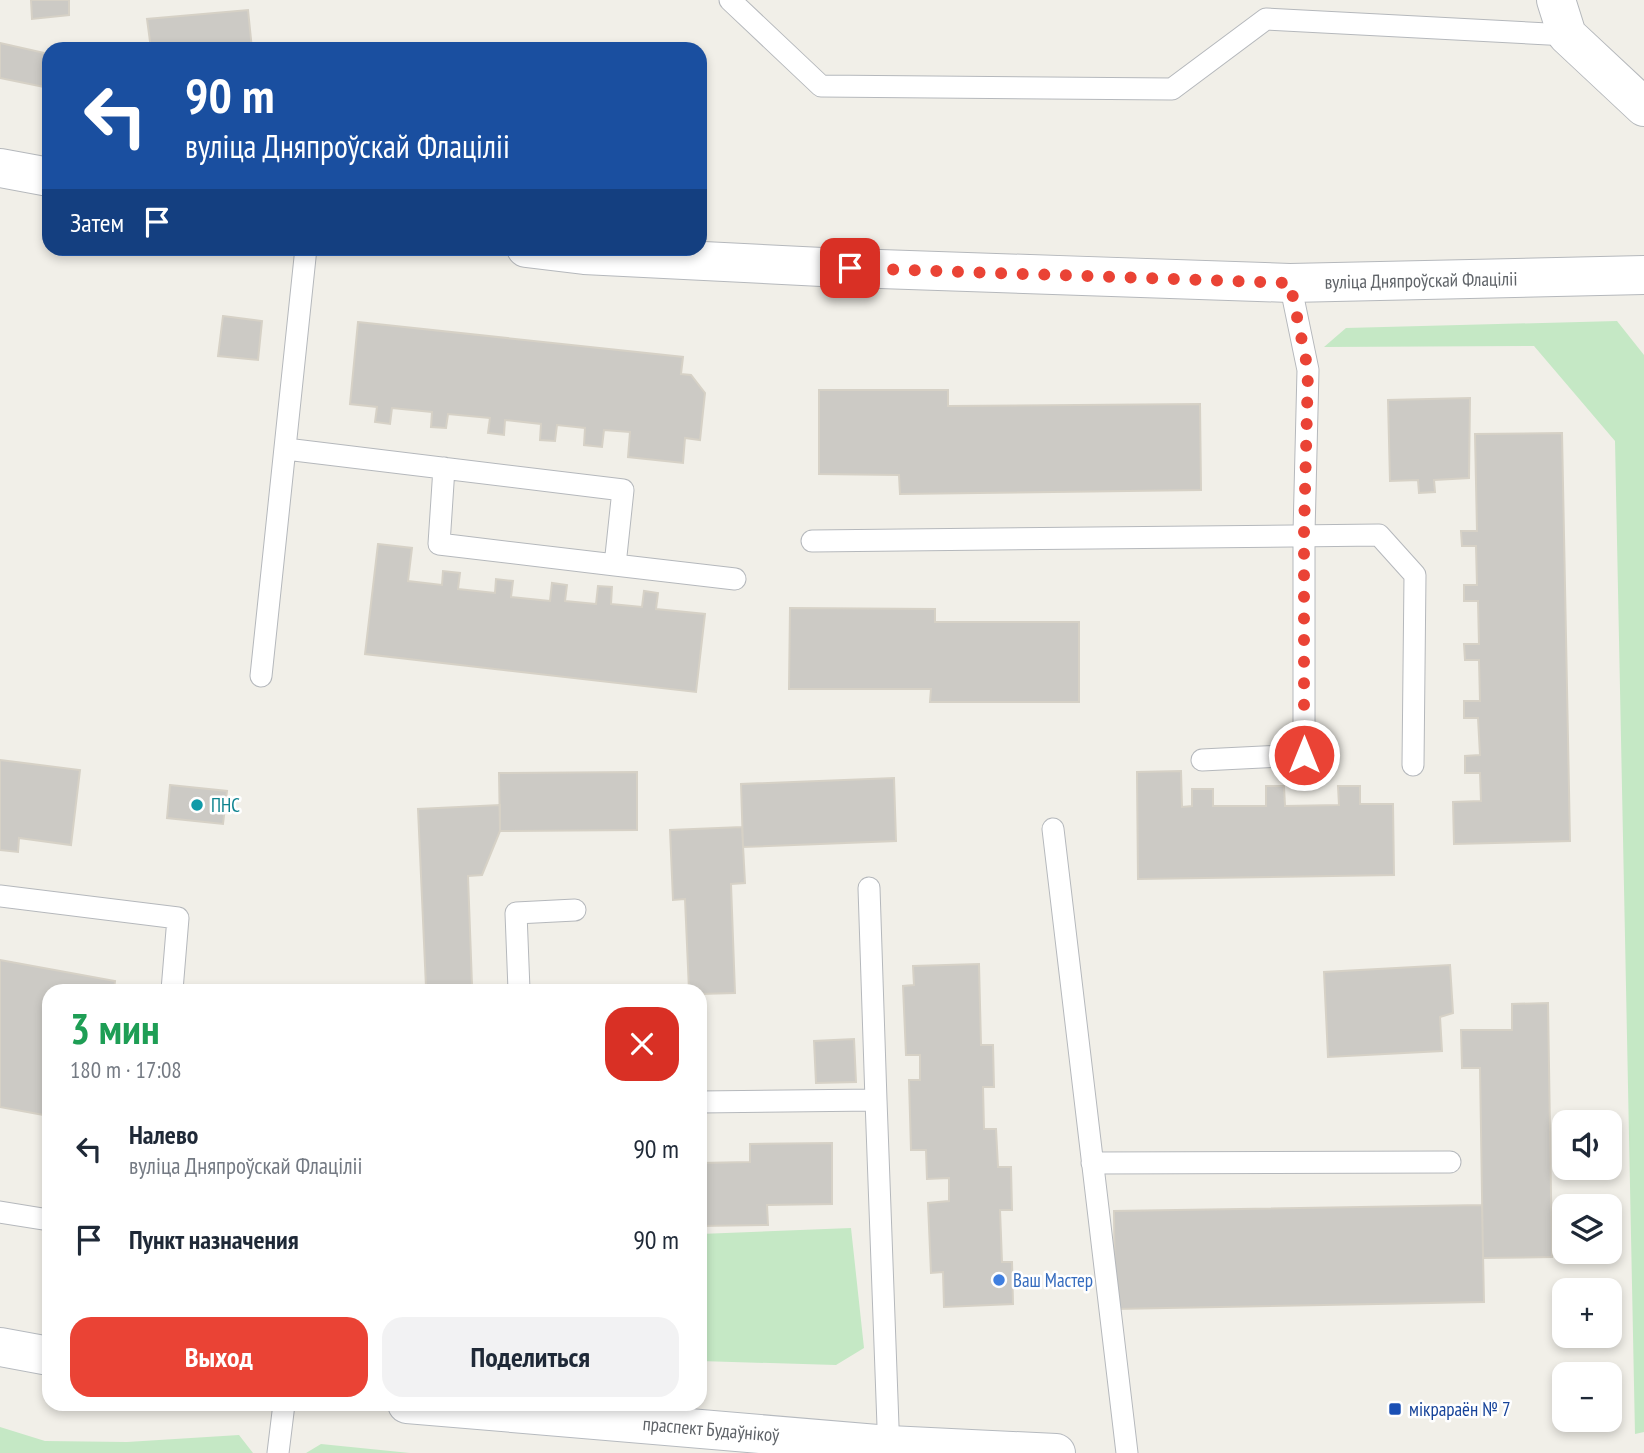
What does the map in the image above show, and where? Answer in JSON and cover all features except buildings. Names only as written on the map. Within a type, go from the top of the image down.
[{"type":"street","points":[[1561,17],[1644,107]]},
{"type":"street","points":[[0,168],[42,176]]},
{"type":"street","name":"вуліца Дняпроўскай Флаціліі","points":[[604,256],[822,267],[1290,283],[1644,275]]},
{"type":"street","points":[[0,1347],[42,1355]]},
{"type":"street","name":"праспект Будаўнікоў","points":[[482,1411],[889,1449],[1056,1453]]},
{"type":"lane","points":[[730,0],[821,86],[1172,89],[1266,19],[1561,17]]},
{"type":"lane","points":[[261,676],[305,256]]},
{"type":"lane","points":[[1202,760],[1304,755],[1304,533],[1308,370],[1290,283]]},
{"type":"lane","points":[[286,449],[624,489],[615,565]]},
{"type":"lane","points":[[444,468],[439,544],[735,579]]},
{"type":"lane","points":[[813,541],[1304,533],[1379,535],[1415,575],[1413,765]]},
{"type":"lane","points":[[1053,829],[1127,1453]]},
{"type":"lane","points":[[869,888],[889,1449]]},
{"type":"lane","points":[[0,895],[178,918],[172,984]]},
{"type":"lane","points":[[519,984],[516,913],[575,910]]},
{"type":"lane","points":[[707,1102],[876,1100]]},
{"type":"lane","points":[[1091,1163],[1450,1162]]},
{"type":"lane","points":[[0,1212],[42,1219]]},
{"type":"lane","points":[[278,1453],[283,1411]]},
{"type":"green space","points":[[1617,321],[1644,355],[1644,1432],[1635,1434],[1615,441],[1534,346],[1324,347],[1346,328]]},
{"type":"green space","points":[[851,1228],[864,1348],[836,1365],[707,1361],[707,1234]]},
{"type":"green space","points":[[0,1427],[45,1441],[127,1442],[239,1435],[253,1453],[0,1453]]},
{"type":"green space","points":[[321,1444],[410,1453],[306,1453]]},
{"type":"place","name":"ПНС","points":[[197,805]]},
{"type":"place","name":"Ваш Мастер","points":[[999,1280]]},
{"type":"place","name":"мікрараён № 7","points":[[1395,1409]]},
{"type":"route","points":[[850,268],[1290,283],[1308,370],[1304,533],[1304,755]]}]
